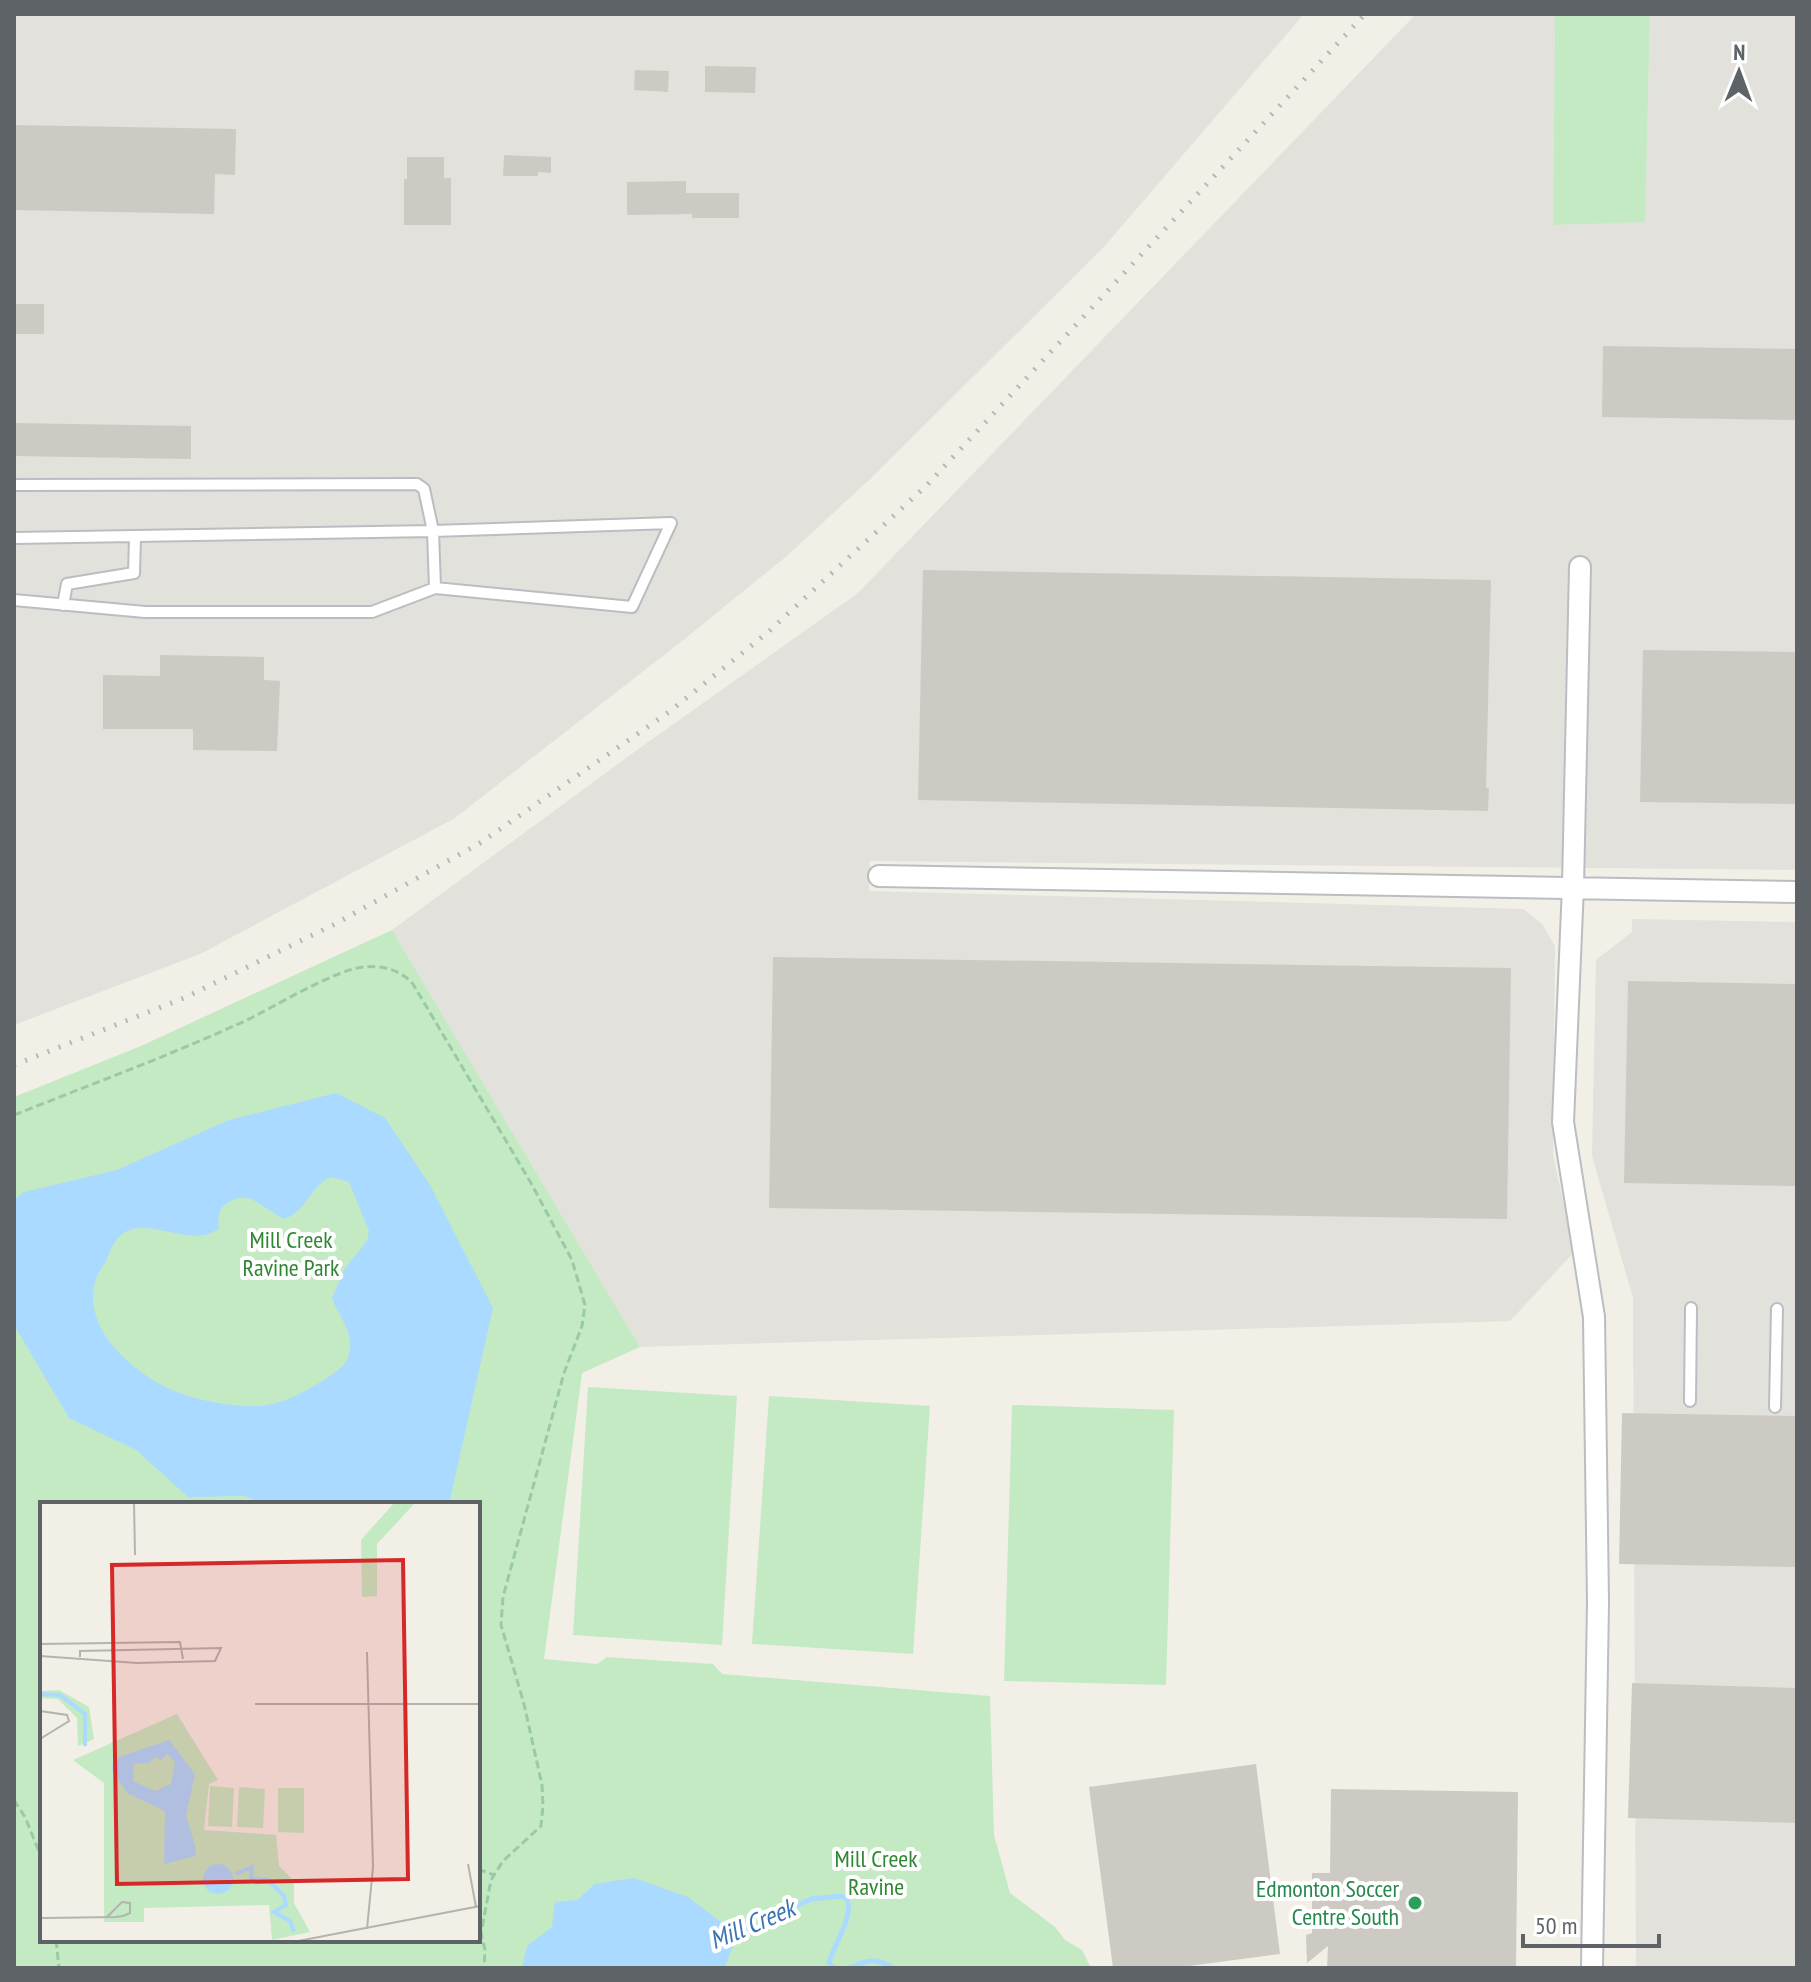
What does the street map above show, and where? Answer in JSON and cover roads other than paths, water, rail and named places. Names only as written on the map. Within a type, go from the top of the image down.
[{"type":"street","points":[[1580,567],[1573,886],[1563,1122],[1594,1317],[1598,1602],[1592,1968]]},
{"type":"street","points":[[879,876],[1797,892]]},
{"type":"lane","points":[[14,485],[417,484],[424,489],[433,531],[435,588]]},
{"type":"lane","points":[[14,538],[433,531],[671,523],[632,607],[435,588],[372,612],[145,612],[14,600]]},
{"type":"lane","points":[[63,605],[67,584],[134,573],[135,537]]},
{"type":"lane","points":[[1690,1401],[1691,1308]]},
{"type":"lane","points":[[1775,1407],[1777,1309]]},
{"type":"water","points":[[336,1093],[385,1118],[430,1185],[493,1308],[449,1502],[262,1502],[244,1496],[188,1497],[136,1450],[69,1418],[14,1325],[14,1200],[24,1192],[117,1170],[229,1120]],"holes":[[[331,1177],[349,1182],[369,1231],[367,1241],[345,1268],[332,1298],[350,1341],[345,1363],[325,1379],[277,1403],[257,1406],[223,1404],[174,1391],[129,1362],[108,1339],[95,1312],[93,1297],[98,1274],[115,1241],[127,1231],[139,1228],[195,1236],[208,1234],[219,1228],[219,1214],[223,1206],[234,1199],[256,1201],[284,1219],[298,1211],[318,1186]]]},
{"type":"water","points":[[634,1878],[688,1897],[738,1935],[724,1968],[522,1968],[527,1946],[552,1927],[555,1902],[577,1900],[595,1884]]},
{"type":"waterway","name":"Mill Creek","points":[[733,1937],[811,1899],[842,1896],[847,1898],[848,1914],[831,1955],[829,1963],[833,1968]]},
{"type":"waterway","name":"Mill Creek","points":[[849,1968],[871,1961],[893,1968]]},
{"type":"railway","points":[[14,1065],[184,998],[335,924],[480,843],[669,712],[767,633],[927,485],[1365,14]]},
{"type":"place","name":"Edmonton Soccer Centre South","points":[[1415,1903]]},
{"type":"park label","name":"Mill Creek Ravine Park","points":[[291,1254]]},
{"type":"park label","name":"Mill Creek Ravine","points":[[876,1873]]}]
